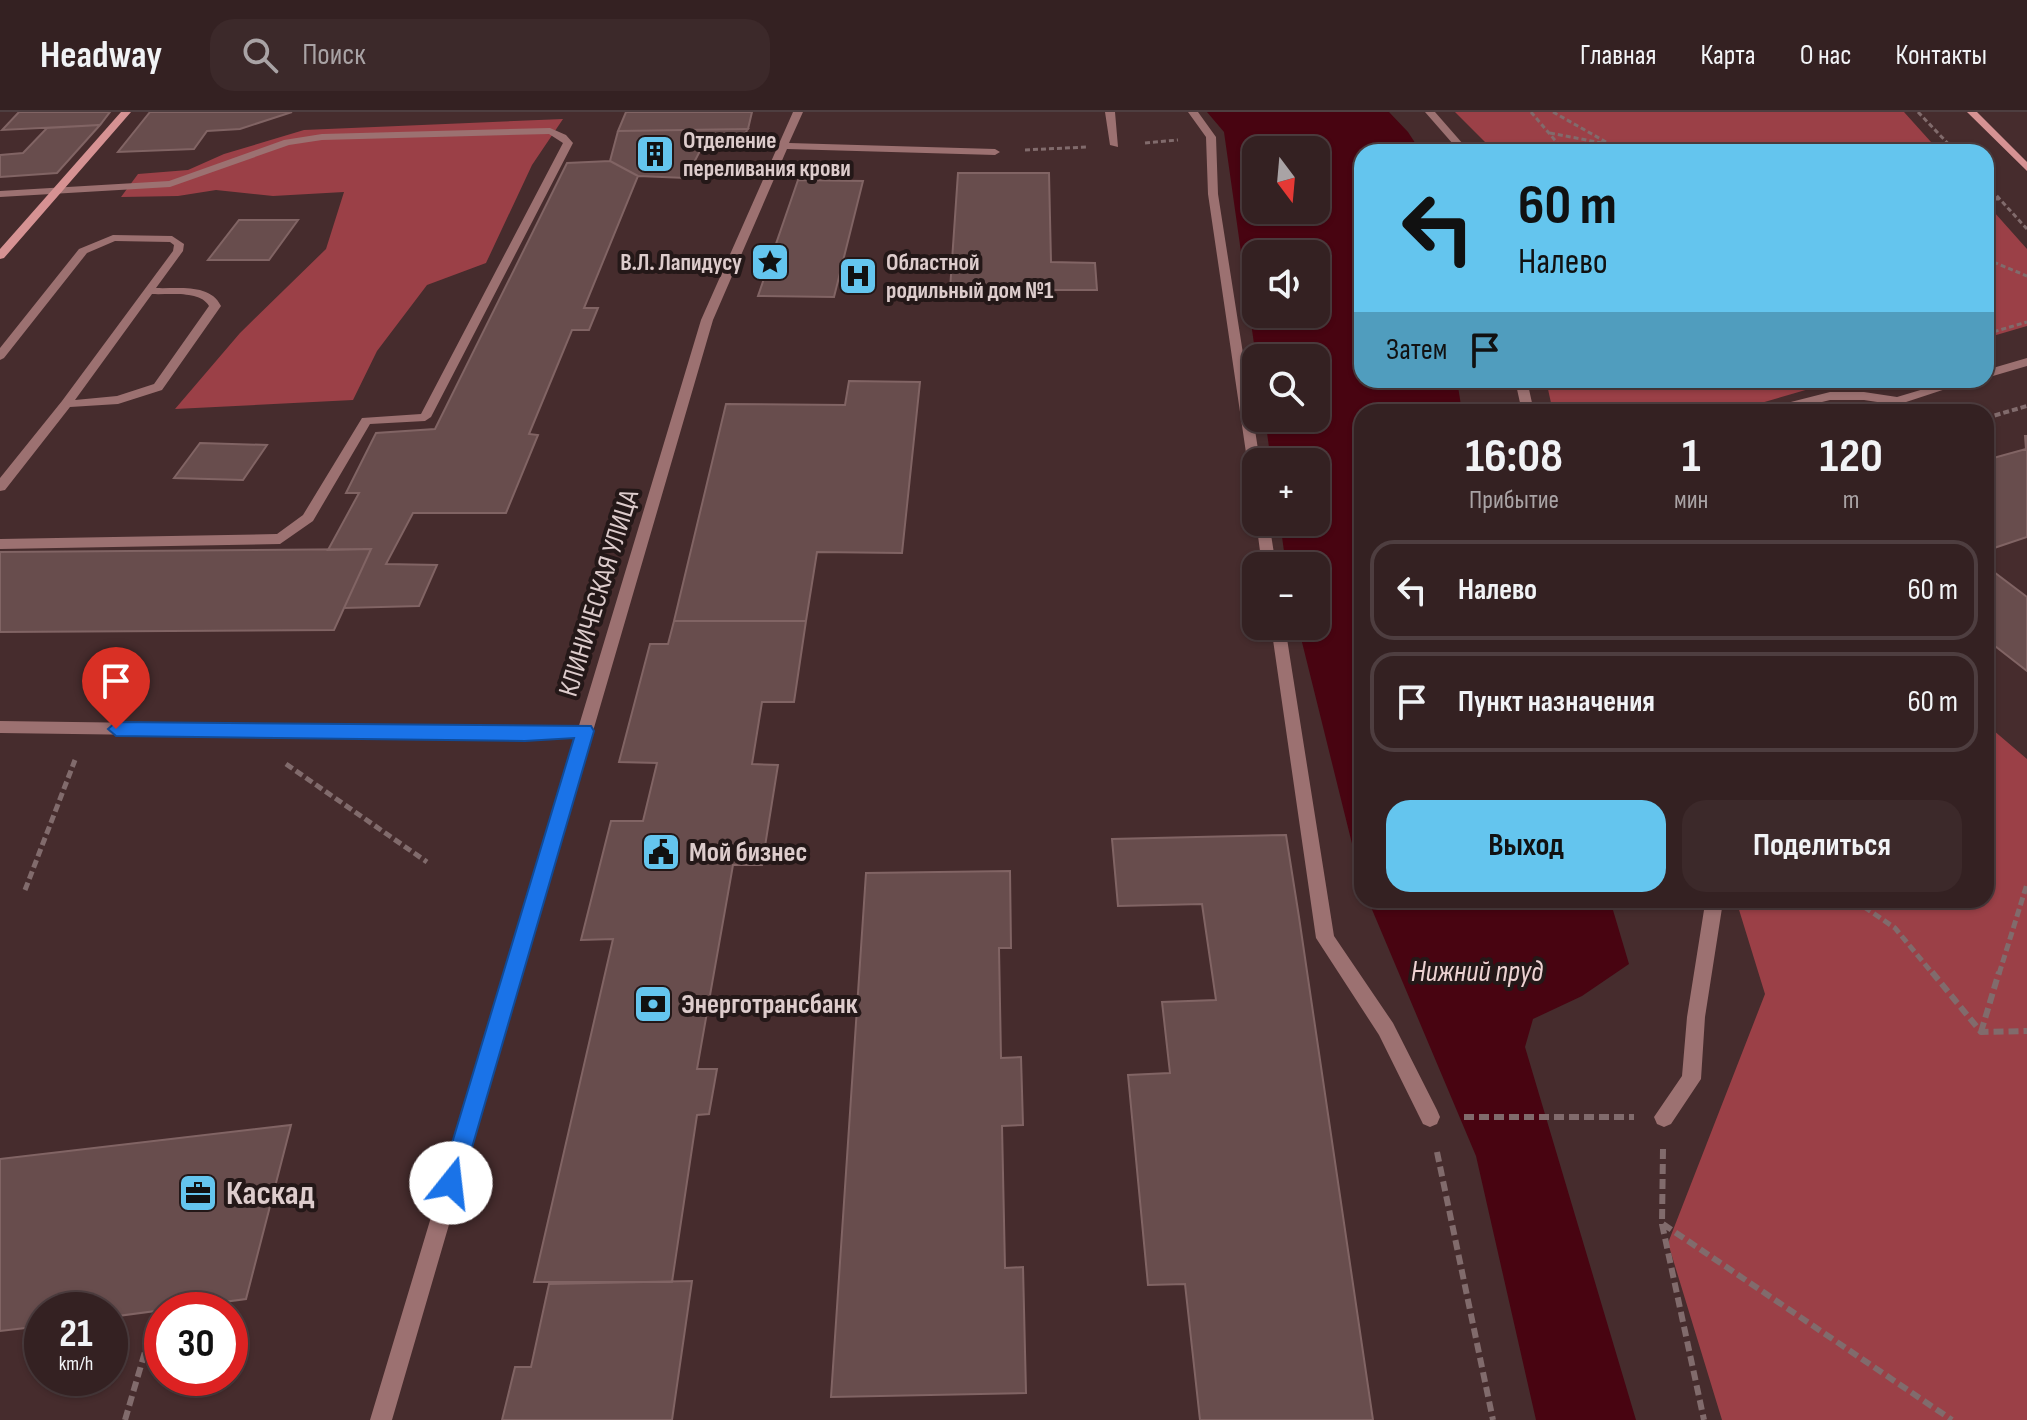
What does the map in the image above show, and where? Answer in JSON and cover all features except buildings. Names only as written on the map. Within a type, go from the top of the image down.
[{"type":"street","points":[[0,256],[126,112]]},
{"type":"street","name":"КЛИНИЧЕСКАЯ УЛИЦА","points":[[381,1420],[707,320],[798,112]]},
{"type":"street","points":[[1110,112],[1115,145]]},
{"type":"street","points":[[1193,112],[1211,137],[1213,194],[1251,448]]},
{"type":"street","points":[[1430,112],[1458,144]]},
{"type":"street","points":[[1972,112],[2027,168]]},
{"type":"street","points":[[0,194],[170,184],[287,142],[322,137],[550,131],[568,143],[425,417],[366,421],[308,518],[280,539],[0,544]]},
{"type":"street","points":[[783,146],[995,152]]},
{"type":"street","points":[[0,356],[83,251],[113,238],[172,239],[179,244],[178,251],[66,404],[0,487]]},
{"type":"street","points":[[66,404],[118,400],[158,387],[215,306],[212,299],[202,293],[148,291]]},
{"type":"street","points":[[1994,372],[2027,362]]},
{"type":"street","points":[[1798,404],[1830,396],[1864,396],[1897,401],[1940,388]]},
{"type":"street","points":[[1280,640],[1325,938],[1386,1029],[1430,1117]]},
{"type":"street","points":[[0,727],[525,734],[585,731]]},
{"type":"street","points":[[1664,1117],[1691,1079],[1696,1017],[1713,908]]},
{"type":"path","points":[[1531,112],[1559,144]]},
{"type":"path","points":[[1553,112],[1611,144]]},
{"type":"path","points":[[1918,112],[1948,144]]},
{"type":"path","points":[[1550,133],[1611,144]]},
{"type":"path","points":[[1994,193],[2027,229]]},
{"type":"path","points":[[1994,199],[2000,199]]},
{"type":"path","points":[[1994,262],[2027,276]]},
{"type":"path","points":[[1994,332],[2027,322]]},
{"type":"path","points":[[1994,416],[2027,406]]},
{"type":"path","points":[[25,890],[86,729]]},
{"type":"path","points":[[236,730],[427,862]]},
{"type":"path","points":[[1981,1032],[2027,884]]},
{"type":"path","points":[[1866,908],[1895,928],[1981,1032]]},
{"type":"path","points":[[1981,1032],[2027,1031]]},
{"type":"path","points":[[1493,1420],[1430,1117],[1664,1117],[1662,1224],[1704,1420]]},
{"type":"path","points":[[1662,1224],[1952,1420]]},
{"type":"path","points":[[125,1420],[144,1355]]},
{"type":"shaded area","points":[[1455,112],[1904,112],[1933,144],[1487,144]]},
{"type":"shaded area","points":[[563,119],[532,165],[486,263],[427,285],[377,351],[353,400],[175,409],[240,333],[326,249],[344,192],[273,196],[216,190],[178,196],[121,197],[138,174],[188,170],[224,154],[304,130]]},
{"type":"shaded area","points":[[1994,212],[2027,249],[2027,326],[1994,336]]},
{"type":"shaded area","points":[[1548,388],[1812,388],[1758,404],[1551,404]]},
{"type":"shaded area","points":[[1994,731],[2027,759],[2027,1420],[1722,1420],[1668,1243],[1765,994],[1738,908],[1994,908]]},
{"type":"water","points":[[1207,112],[1389,112],[1416,144],[1354,144],[1354,388],[1458,388],[1461,404],[1354,404],[1354,852],[1301,640],[1330,640],[1330,552],[1284,552],[1282,536],[1330,536],[1330,448],[1269,448],[1267,432],[1330,432],[1330,344],[1254,344],[1252,328],[1330,328],[1330,240],[1242,240],[1242,259],[1224,132]]},
{"type":"water","name":"Нижний пруд","points":[[1371,908],[1612,908],[1629,964],[1582,996],[1533,1019],[1525,1047],[1636,1420],[1536,1420],[1476,1156]]},
{"type":"place","name":"Отделение переливания крови","points":[[655,154]]},
{"type":"place","name":"В.Л. Лапидусу","points":[[770,262]]},
{"type":"place","name":"Областной родильный дом №1","points":[[858,276]]},
{"type":"place","name":"Мой бизнес","points":[[661,852]]},
{"type":"place","name":"Энерготрансбанк","points":[[653,1004]]},
{"type":"place","name":"Каскад","points":[[198,1193]]},
{"type":"route","points":[[116,729],[525,734],[585,731],[451,1183]]}]
